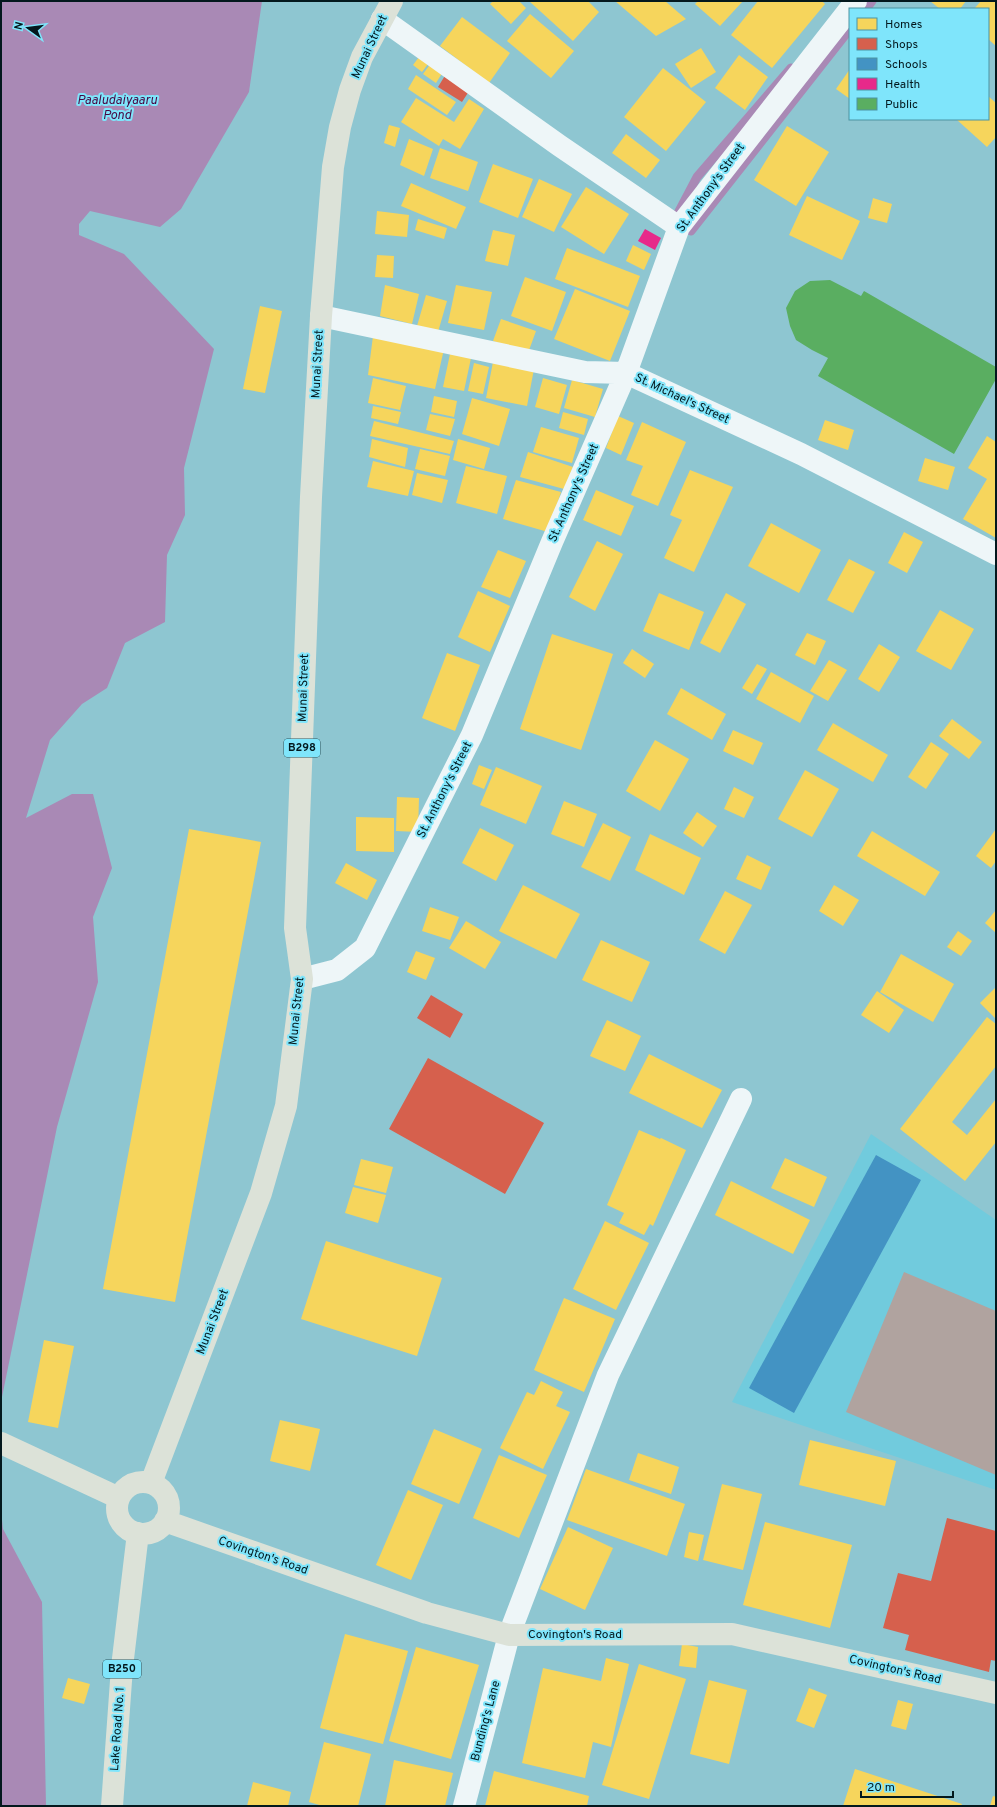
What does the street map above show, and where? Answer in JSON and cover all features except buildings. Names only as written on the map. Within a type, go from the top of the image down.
[{"type":"main road","name":"Munai Street","points":[[152,1483],[236,1263],[266,1175],[286,1106],[302,979],[295,920],[311,497],[321,316],[333,167],[340,127],[350,90],[362,57],[387,10]]},
{"type":"main road","points":[[1,1443],[119,1498]]},
{"type":"main road","points":[[138,1482],[152,1483],[162,1489],[168,1498],[169,1510],[166,1521],[158,1529],[149,1533],[138,1533],[128,1529],[121,1520],[118,1509],[119,1498],[127,1488],[138,1482]]},
{"type":"main road","name":"Covington's Road","points":[[166,1521],[427,1613],[509,1635],[732,1634],[996,1693]]},
{"type":"main road","name":"Lake Road No. 1","points":[[112,1806],[122,1667],[138,1533]]},
{"type":"street","name":"St. Anthony's Street","points":[[302,979],[337,970],[365,948],[472,735],[552,542],[626,373],[679,227],[846,4]]},
{"type":"street","points":[[387,10],[560,146],[679,227]]},
{"type":"street","name":"St. Michael's Street","points":[[321,316],[585,372],[626,373],[801,454],[996,554]]},
{"type":"street","name":"Bunding's Lane","points":[[464,1806],[509,1635],[608,1375],[741,1099]]},
{"type":"shaded area","points":[[871,1134],[996,1220],[996,1490],[732,1402]]},
{"type":"shaded area","points":[[904,1272],[996,1311],[996,1475],[846,1412]]},
{"type":"water","name":"Paaludaiyaaru Pond","points":[[1,1],[262,1],[249,92],[181,209],[160,227],[90,211],[79,224],[79,235],[124,254],[214,349],[184,468],[185,515],[167,555],[165,622],[125,643],[107,688],[82,704],[50,740],[26,818],[72,794],[93,794],[112,868],[93,917],[98,982],[57,1127],[1,1402]]},
{"type":"water","points":[[1,1510],[3,1529],[42,1602],[46,1806],[1,1806]]},
{"type":"waterway","points":[[867,8],[872,1]]},
{"type":"waterway","points":[[691,231],[849,30]]},
{"type":"waterway","points":[[677,215],[697,177],[791,68]]}]
